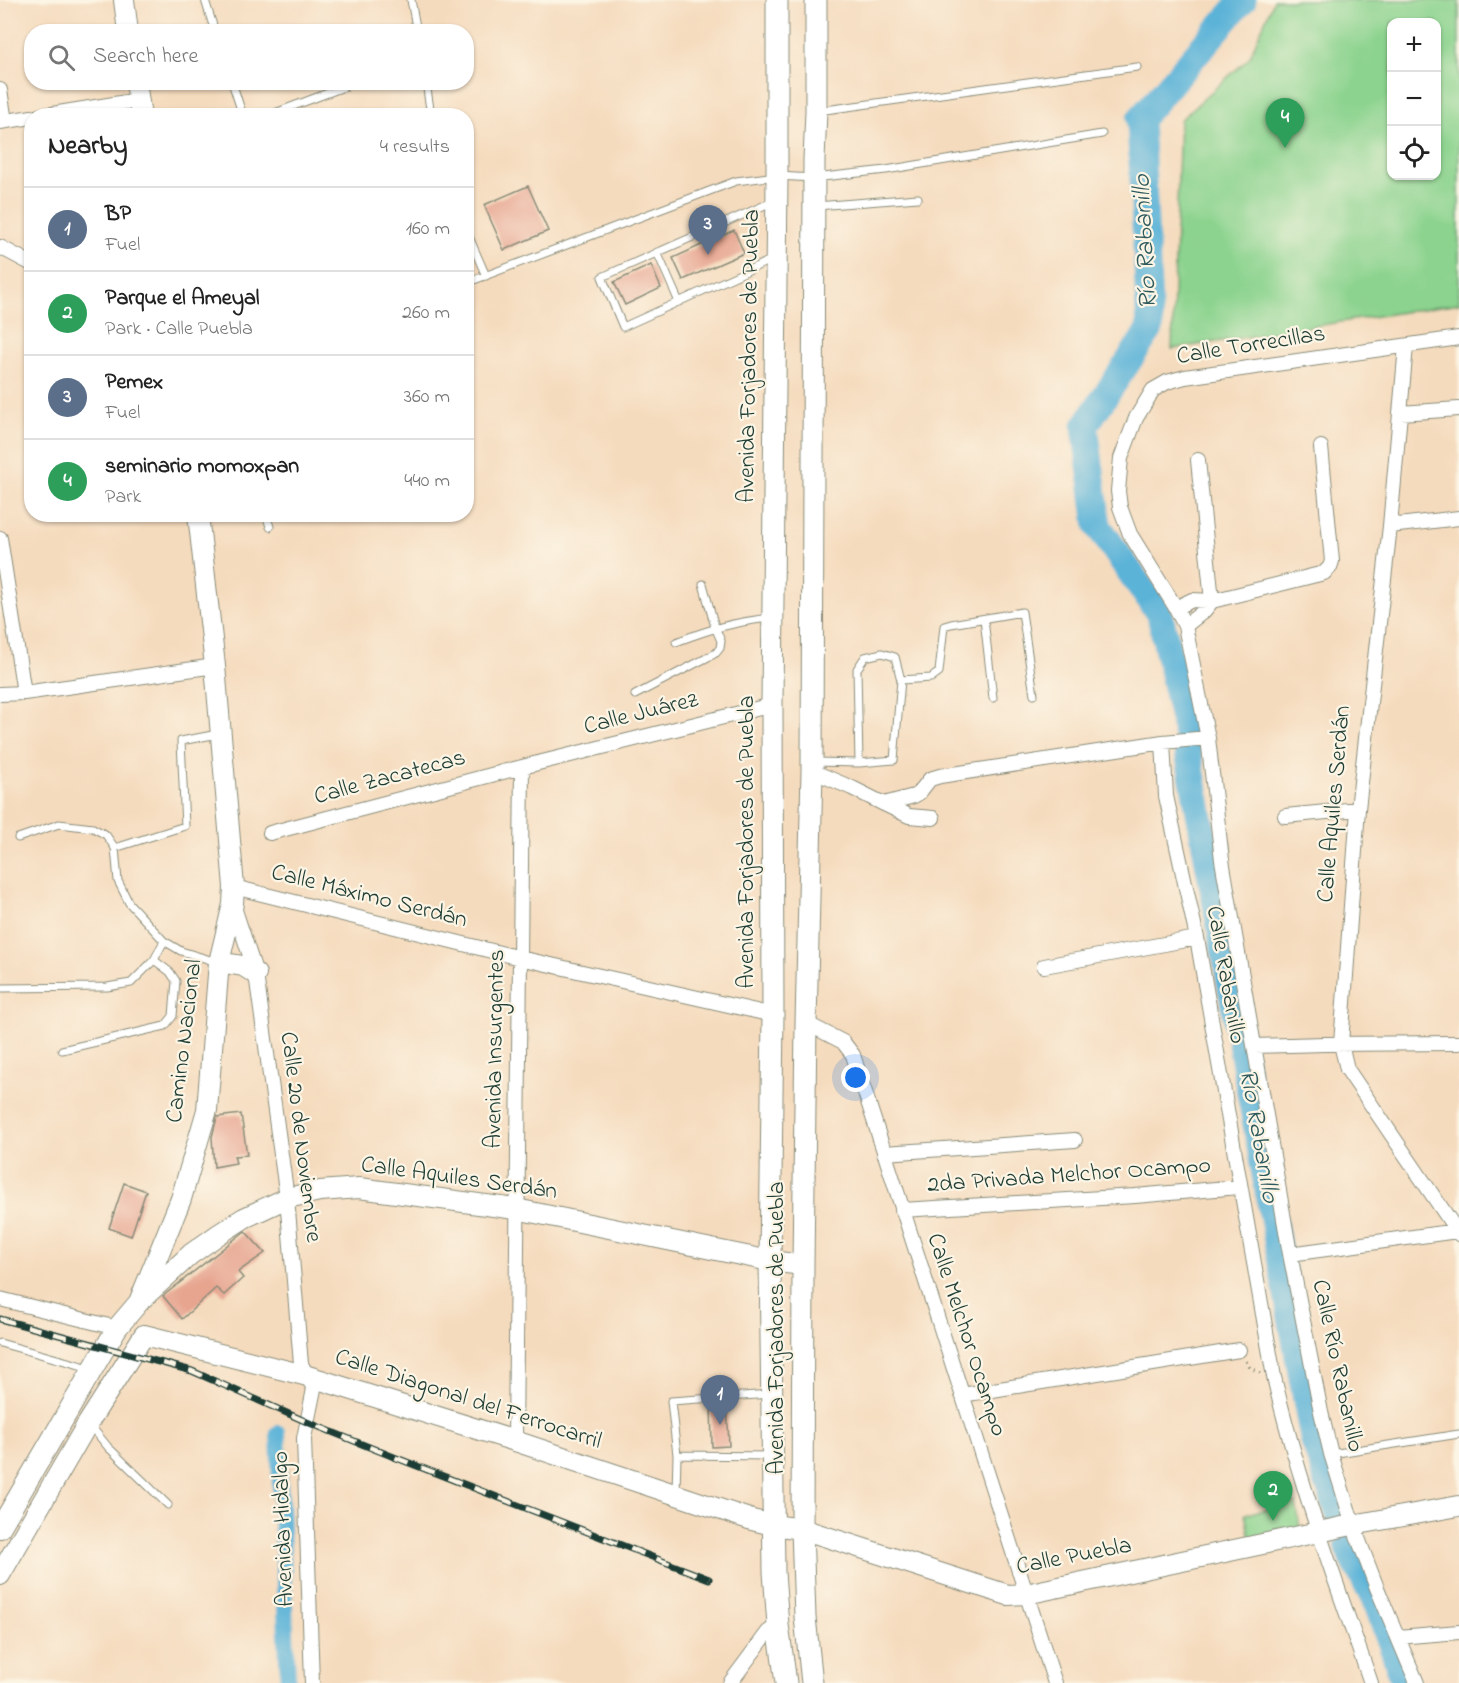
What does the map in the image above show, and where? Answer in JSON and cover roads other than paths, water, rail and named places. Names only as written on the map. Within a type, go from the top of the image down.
[{"type":"main road","points":[[124,0],[127,24]]},
{"type":"main road","name":"Avenida Forjadores de Puebla","points":[[777,0],[770,1261],[773,1525],[778,1625],[786,1683]]},
{"type":"main road","name":"Avenida Forjadores de Puebla","points":[[812,1683],[804,1617],[802,1265],[812,767],[816,0]]},
{"type":"main road","name":"Camino Nacional","points":[[0,1528],[117,1328],[139,1302],[181,1199],[207,1110],[219,962],[234,896],[215,666],[199,522]]},
{"type":"main road","points":[[219,962],[243,966],[256,974]]},
{"type":"main road","name":"Calle Aquiles Serdán","points":[[139,1302],[191,1254],[244,1218],[287,1198],[320,1191],[359,1188],[516,1209],[770,1261],[802,1265]]},
{"type":"main road","name":"Calle Diagonal del Ferrocarril","points":[[88,1423],[144,1335],[308,1376],[773,1525]]},
{"type":"main road","points":[[0,1575],[88,1423]]},
{"type":"main road","name":"Calle Puebla","points":[[773,1525],[802,1529],[1008,1595],[1026,1594],[1319,1532],[1459,1506]]},
{"type":"street","points":[[0,90],[3,122],[24,118]]},
{"type":"street","points":[[86,108],[139,99]]},
{"type":"street","points":[[0,247],[24,260]]},
{"type":"street","name":"Calle Torrecillas","points":[[1222,860],[1208,738],[1185,626],[1130,534],[1120,507],[1118,490],[1121,458],[1136,418],[1153,390],[1167,382],[1185,377],[1459,338]]},
{"type":"street","name":"Calle Aquiles Serdán","points":[[1406,346],[1358,809],[1341,1044],[1347,1069],[1458,1233]]},
{"type":"street","points":[[1400,413],[1459,409]]},
{"type":"street","points":[[1176,608],[1191,600],[1212,601],[1324,573],[1330,567],[1332,561],[1321,447]]},
{"type":"street","points":[[1185,626],[1204,611],[1212,601],[1198,460]]},
{"type":"street","points":[[1389,526],[1459,518]]},
{"type":"street","points":[[0,538],[24,693]]},
{"type":"street","points":[[0,694],[24,693],[215,666]]},
{"type":"street","name":"Calle Juárez","points":[[522,767],[772,705]]},
{"type":"street","points":[[884,804],[914,796],[930,779],[940,776],[1163,742],[1208,738]]},
{"type":"street","name":"Calle Rabanillo","points":[[1163,742],[1166,796],[1197,938],[1274,1377],[1285,1424],[1319,1532]]},
{"type":"street","name":"Calle Zacatecas","points":[[270,833],[522,767]]},
{"type":"street","name":"Avenida Insurgentes","points":[[515,1441],[522,767]]},
{"type":"street","points":[[812,767],[909,816],[933,818]]},
{"type":"street","points":[[1285,816],[1358,809]]},
{"type":"street","name":"Calle Río Rabanillo","points":[[1222,860],[1290,1254],[1321,1412],[1353,1526],[1417,1683]]},
{"type":"street","name":"Calle Máximo Serdán","points":[[234,896],[773,1015]]},
{"type":"street","name":"Calle 20 de Noviembre","points":[[234,896],[256,974],[287,1198],[301,1364],[308,1376]]},
{"type":"street","points":[[1044,966],[1197,938]]},
{"type":"street","name":"Calle Melchor Ocampo","points":[[806,1023],[843,1042],[853,1055],[1055,1683]]},
{"type":"street","points":[[1254,1046],[1459,1043]]},
{"type":"street","points":[[884,1153],[1075,1140]]},
{"type":"street","name":"2da Privada Melchor Ocampo","points":[[902,1210],[1135,1196],[1239,1186]]},
{"type":"street","points":[[1290,1254],[1458,1233]]},
{"type":"street","points":[[0,1299],[117,1328]]},
{"type":"street","points":[[962,1395],[1239,1350]]},
{"type":"street","name":"Avenida Hidalgo","points":[[308,1376],[314,1389],[304,1438],[312,1683]]},
{"type":"street","points":[[1319,1532],[1371,1683]]},
{"type":"street","points":[[729,1683],[768,1632],[778,1625]]},
{"type":"street","points":[[1398,1637],[1459,1632]]},
{"type":"lane","points":[[205,0],[212,24]]},
{"type":"lane","points":[[411,0],[416,24]]},
{"type":"lane","points":[[816,111],[1137,67]]},
{"type":"lane","points":[[235,90],[240,108]]},
{"type":"lane","points":[[288,108],[336,90]]},
{"type":"lane","points":[[427,90],[429,108]]},
{"type":"lane","points":[[474,280],[736,181],[777,176],[814,178],[886,170],[1102,134]]},
{"type":"lane","points":[[814,206],[918,198]]},
{"type":"lane","points":[[776,258],[623,327],[602,277],[777,200]]},
{"type":"lane","points":[[474,248],[486,276]]},
{"type":"lane","points":[[657,252],[679,302]]},
{"type":"lane","points":[[268,522],[270,527]]},
{"type":"lane","points":[[635,695],[716,653],[720,648],[721,641],[714,627],[703,584]]},
{"type":"lane","points":[[900,680],[931,678],[939,672],[944,626],[1022,612],[1034,696]]},
{"type":"lane","points":[[676,642],[714,627],[773,618]]},
{"type":"lane","points":[[984,620],[993,698]]},
{"type":"lane","points":[[812,767],[859,763],[894,760],[900,680],[895,657],[882,653],[865,657],[857,669],[859,763]]},
{"type":"lane","points":[[115,848],[185,826],[181,741],[221,733]]},
{"type":"lane","points":[[18,838],[59,824],[93,828],[106,834],[115,848],[118,881],[129,903],[164,941],[181,951],[219,962]]},
{"type":"lane","points":[[0,988],[107,987],[131,982],[154,960],[164,941]]},
{"type":"lane","points":[[62,1050],[165,1026],[173,1016],[176,981],[170,972],[154,960]]},
{"type":"lane","points":[[0,1342],[92,1369]]},
{"type":"lane","points":[[675,1494],[677,1455],[672,1401],[771,1394]]},
{"type":"lane","points":[[88,1423],[108,1447],[168,1504]]},
{"type":"lane","points":[[1331,1454],[1459,1434]]},
{"type":"lane","points":[[677,1455],[772,1456]]},
{"type":"waterway","name":"Río Rabanillo","points":[[1186,732],[1160,615],[1098,526],[1085,426],[1150,329],[1140,119],[1243,0]]},
{"type":"waterway","name":"Río Rabanillo","points":[[1188,752],[1313,1438],[1340,1518]]},
{"type":"waterway","points":[[278,1433],[288,1683]]},
{"type":"waterway","name":"Río Rabanillo","points":[[1348,1548],[1378,1607],[1405,1683]]},
{"type":"railway","points":[[0,1319],[192,1371],[307,1422],[709,1579]]},
{"type":"place","name":"seminario momoxpan","points":[[1285,148]]},
{"type":"place","name":"Pemex","points":[[708,255]]},
{"type":"place","name":"BP","points":[[720,1425]]},
{"type":"place","name":"Parque el Ameyal","points":[[1273,1521]]}]
